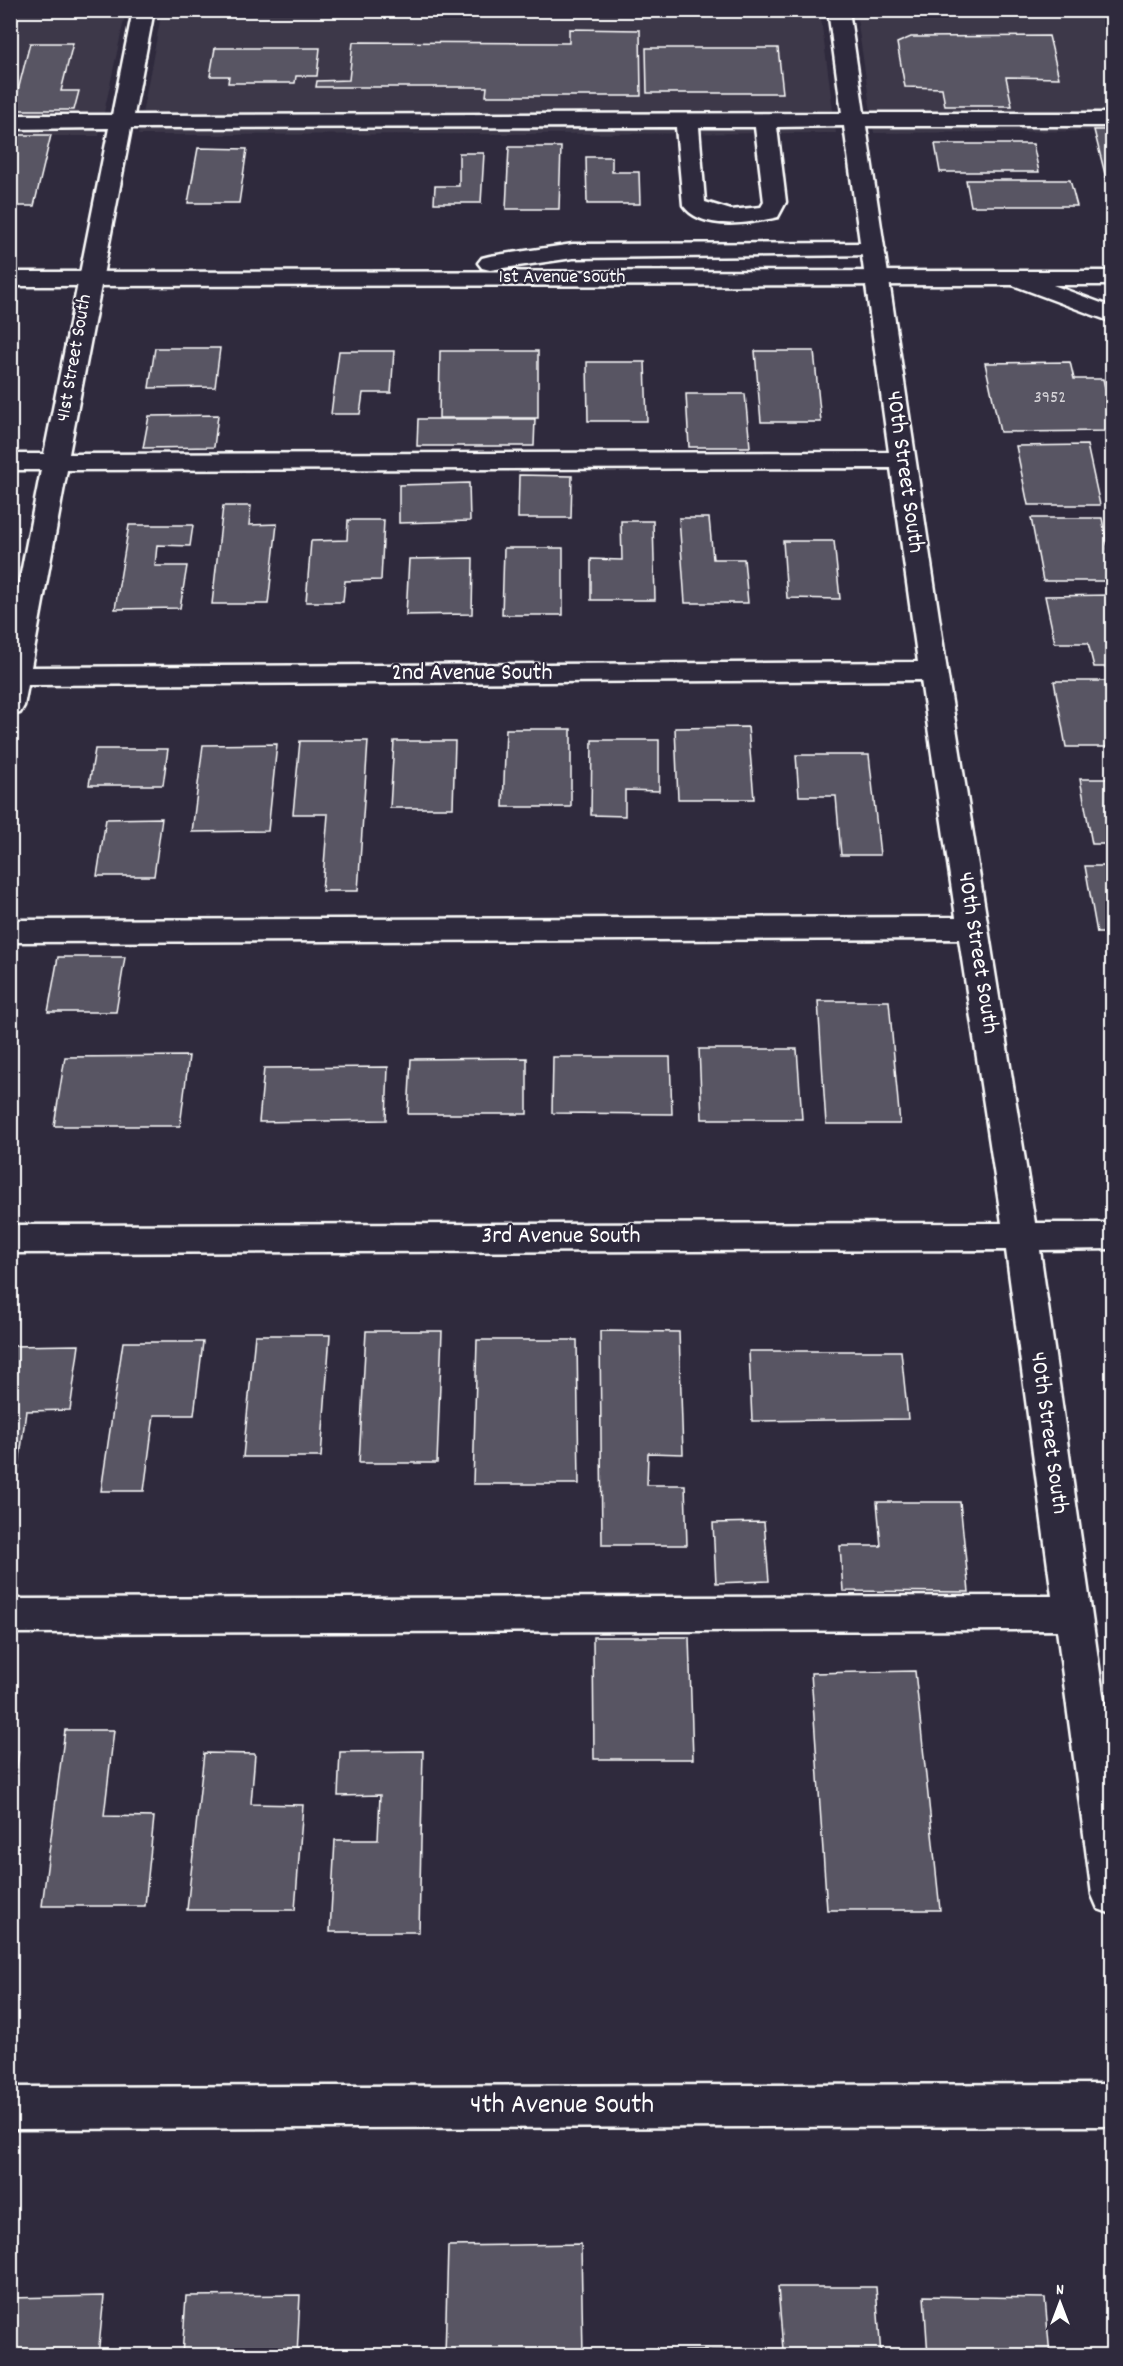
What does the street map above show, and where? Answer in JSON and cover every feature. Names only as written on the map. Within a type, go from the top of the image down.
[{"type":"street","name":"41st Street South","points":[[10,706],[13,676],[56,462],[89,280],[144,10]]},
{"type":"street","name":"40th Street South","points":[[838,10],[933,671],[1021,1237],[1113,1895]]},
{"type":"street","points":[[10,123],[1113,119]]},
{"type":"street","points":[[687,120],[694,206],[709,215],[725,218],[746,218],[770,212],[775,202],[765,120]]},
{"type":"street","name":"1st Avenue South","points":[[10,279],[411,279],[874,264],[1018,279],[1113,278]]},
{"type":"street","points":[[1018,279],[1113,315]]},
{"type":"street","points":[[10,462],[903,459]]},
{"type":"street","name":"2nd Avenue South","points":[[13,676],[933,671]]},
{"type":"street","points":[[10,931],[973,928]]},
{"type":"street","name":"3rd Avenue South","points":[[10,1239],[1113,1236]]},
{"type":"street","points":[[10,1616],[1073,1613]]},
{"type":"street","name":"4th Avenue South","points":[[10,2108],[1113,2105]]},
{"type":"shaded area","points":[[162,10],[820,11],[836,133],[138,135]]},
{"type":"shaded area","points":[[10,11],[126,11],[99,136],[11,136]]},
{"type":"shaded area","points":[[856,11],[1112,11],[1112,131],[874,133]]},
{"type":"building","points":[[569,29],[640,30],[641,96],[486,96],[487,87],[316,87],[317,81],[349,80],[353,42],[569,43]]},
{"type":"building","points":[[1049,36],[1059,78],[1006,77],[1012,106],[945,106],[942,88],[905,87],[897,43],[911,37]]},
{"type":"building","points":[[30,43],[73,43],[61,91],[79,91],[74,110],[13,110]]},
{"type":"building","points":[[215,48],[320,48],[317,76],[296,76],[295,83],[228,83],[229,76],[210,76]]},
{"type":"building","points":[[646,48],[778,48],[783,93],[647,93]]},
{"type":"building","points":[[1094,130],[1112,130],[1112,202]]},
{"type":"building","points":[[10,135],[51,135],[34,206],[10,206]]},
{"type":"building","points":[[935,144],[1033,144],[1039,172],[940,172]]},
{"type":"building","points":[[509,147],[561,147],[559,209],[506,209]]},
{"type":"building","points":[[198,148],[247,149],[239,203],[188,203]]},
{"type":"building","points":[[459,153],[484,153],[481,203],[434,203],[435,186],[459,186]]},
{"type":"building","points":[[586,157],[612,157],[612,172],[639,172],[640,204],[587,204]]},
{"type":"building","points":[[966,180],[1070,180],[1077,206],[971,206]]},
{"type":"building","points":[[155,348],[220,348],[215,387],[149,388]]},
{"type":"building","points":[[339,351],[394,351],[391,393],[363,393],[360,414],[331,414]]},
{"type":"building","points":[[440,351],[538,351],[538,418],[439,418]]},
{"type":"building","points":[[755,351],[814,351],[821,422],[761,422]]},
{"type":"building","points":[[587,362],[645,362],[647,421],[588,421]]},
{"type":"building","points":[[1070,362],[1074,379],[1103,379],[1112,417],[1112,431],[1000,432],[985,363]]},
{"type":"building","points":[[686,394],[745,394],[750,447],[689,447]]},
{"type":"building","points":[[218,415],[214,447],[143,448],[149,416]]},
{"type":"building","points":[[418,419],[535,419],[534,446],[417,446]]},
{"type":"building","points":[[1087,445],[1100,505],[1028,505],[1016,446]]},
{"type":"building","points":[[519,475],[572,476],[571,518],[518,518]]},
{"type":"building","points":[[469,483],[470,521],[399,523],[399,485]]},
{"type":"building","points":[[223,506],[251,506],[249,525],[277,524],[268,604],[212,604]]},
{"type":"building","points":[[679,518],[709,518],[713,559],[744,559],[748,603],[685,603]]},
{"type":"building","points":[[1031,518],[1102,518],[1112,568],[1112,581],[1043,581]]},
{"type":"building","points":[[348,520],[384,520],[381,580],[345,581],[343,602],[306,602],[311,541],[347,540]]},
{"type":"building","points":[[621,521],[653,521],[655,600],[591,600],[591,559],[622,560]]},
{"type":"building","points":[[129,525],[193,525],[190,546],[157,545],[155,566],[187,566],[180,608],[115,609]]},
{"type":"building","points":[[783,541],[834,541],[840,599],[787,598]]},
{"type":"building","points":[[504,548],[563,548],[563,615],[502,615]]},
{"type":"building","points":[[473,558],[472,614],[406,615],[409,559]]},
{"type":"building","points":[[1112,595],[1112,667],[1094,667],[1088,643],[1055,643],[1045,596]]},
{"type":"building","points":[[1054,681],[1112,681],[1112,747],[1066,747]]},
{"type":"building","points":[[748,727],[754,799],[678,799],[675,728]]},
{"type":"building","points":[[506,729],[571,729],[571,807],[503,807]]},
{"type":"building","points":[[592,740],[659,740],[659,791],[625,790],[625,816],[591,815]]},
{"type":"building","points":[[300,741],[368,741],[358,891],[322,891],[328,814],[293,814]]},
{"type":"building","points":[[394,741],[455,741],[453,808],[390,808]]},
{"type":"building","points":[[277,744],[268,831],[192,832],[203,745]]},
{"type":"building","points":[[95,749],[168,749],[163,785],[89,785]]},
{"type":"building","points":[[796,755],[869,755],[880,855],[841,855],[836,796],[799,796]]},
{"type":"building","points":[[1080,779],[1112,779],[1112,844],[1092,844]]},
{"type":"building","points":[[162,818],[154,876],[97,876],[106,819]]},
{"type":"building","points":[[1085,866],[1112,866],[1112,933],[1097,933]]},
{"type":"building","points":[[58,957],[125,957],[116,1012],[48,1012]]},
{"type":"building","points":[[818,1001],[889,1001],[900,1124],[826,1124]]},
{"type":"building","points":[[699,1049],[797,1049],[802,1119],[702,1119]]},
{"type":"building","points":[[189,1056],[180,1126],[54,1126],[65,1057]]},
{"type":"building","points":[[553,1057],[670,1057],[672,1114],[552,1113]]},
{"type":"building","points":[[527,1058],[527,1114],[408,1114],[411,1059]]},
{"type":"building","points":[[388,1067],[386,1120],[259,1122],[264,1068]]},
{"type":"building","points":[[366,1331],[442,1331],[437,1463],[359,1463]]},
{"type":"building","points":[[600,1331],[679,1332],[683,1454],[648,1453],[647,1485],[685,1485],[687,1545],[602,1545]]},
{"type":"building","points":[[255,1335],[330,1335],[321,1457],[243,1457]]},
{"type":"building","points":[[477,1340],[577,1340],[579,1484],[473,1484]]},
{"type":"building","points":[[123,1342],[203,1342],[194,1415],[154,1415],[144,1491],[101,1491]]},
{"type":"building","points":[[79,1345],[70,1410],[26,1411],[17,1480],[10,1480],[10,1346]]},
{"type":"building","points":[[749,1351],[901,1351],[908,1419],[752,1421]]},
{"type":"building","points":[[877,1502],[960,1502],[969,1592],[843,1591],[840,1546],[881,1546]]},
{"type":"building","points":[[764,1522],[769,1581],[716,1583],[713,1523]]},
{"type":"building","points":[[593,1637],[689,1637],[693,1759],[594,1759]]},
{"type":"building","points":[[915,1671],[940,1910],[827,1910],[811,1673]]},
{"type":"building","points":[[65,1730],[114,1730],[104,1816],[154,1817],[145,1906],[42,1906]]},
{"type":"building","points":[[10,1751],[19,1751],[10,1817]]},
{"type":"building","points":[[423,1751],[419,1932],[330,1932],[335,1840],[378,1840],[380,1795],[338,1796],[340,1752]]},
{"type":"building","points":[[204,1753],[255,1754],[251,1804],[303,1805],[295,1910],[187,1910]]},
{"type":"building","points":[[581,2244],[583,2356],[445,2356],[448,2246]]},
{"type":"building","points":[[778,2287],[876,2287],[881,2356],[684,2356],[684,2351],[783,2350]]},
{"type":"building","points":[[300,2295],[297,2356],[182,2356],[186,2296]]},
{"type":"building","points":[[104,2296],[98,2356],[10,2356],[10,2298]]},
{"type":"building","points":[[924,2296],[1045,2298],[1050,2356],[928,2356]]}]
